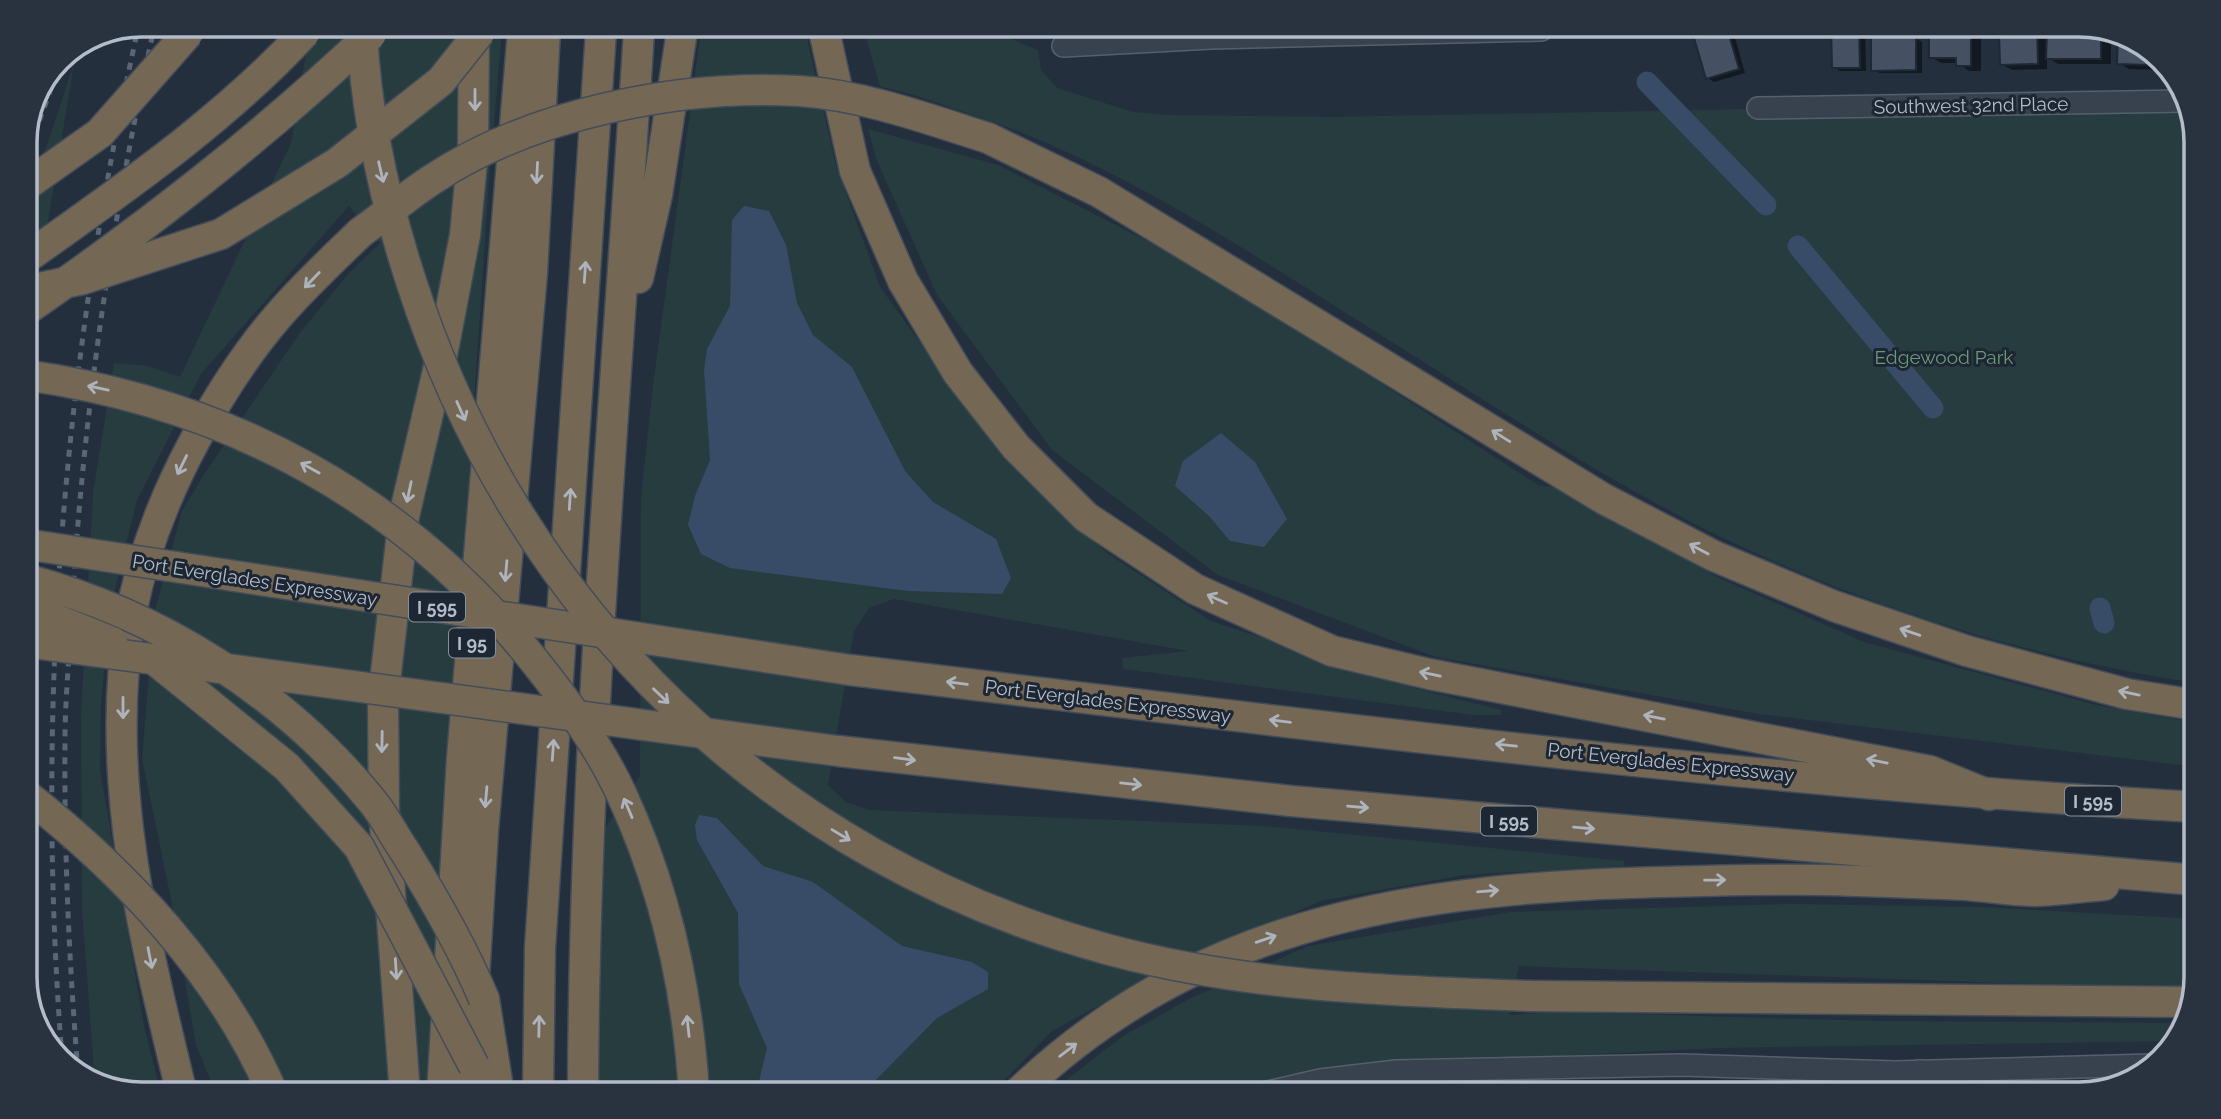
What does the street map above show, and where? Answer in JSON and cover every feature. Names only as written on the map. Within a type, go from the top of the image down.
[{"type":"highway","points":[[37,178],[100,133],[184,37]]},
{"type":"highway","points":[[37,251],[172,155],[275,65],[300,37]]},
{"type":"highway","points":[[363,37],[371,121],[393,219],[423,318],[467,422],[499,482],[573,594],[657,692],[710,742],[817,821],[880,859],[938,888],[1055,933],[1161,961],[1256,979],[1352,988],[1531,996],[2181,1002]]},
{"type":"highway","points":[[37,304],[140,231],[217,170],[368,37]]},
{"type":"highway","points":[[404,1082],[384,811],[383,699],[404,516],[444,345],[465,234],[473,151],[474,37]]},
{"type":"highway","points":[[37,288],[83,279],[221,234],[337,163],[441,81],[476,37]]},
{"type":"highway","name":"I 95","points":[[443,1082],[461,771],[522,37]]},
{"type":"highway","points":[[473,1082],[484,831],[532,273],[545,37]]},
{"type":"highway","points":[[538,1082],[540,948],[601,37]]},
{"type":"highway","points":[[583,1082],[588,820],[639,37]]},
{"type":"highway","points":[[616,374],[657,195],[681,37]]},
{"type":"highway","points":[[826,37],[855,171],[903,281],[958,373],[1016,447],[1086,517],[1184,582],[1332,651],[1442,676],[1930,771],[1989,795]]},
{"type":"highway","points":[[179,1082],[159,999],[132,847],[124,769],[122,703],[130,620],[155,526],[211,409],[279,315],[360,232],[434,178],[500,143],[587,113],[657,98],[728,91],[800,91],[880,106],[989,138],[1098,192],[1604,499],[1714,556],[1834,606],[1967,651],[2127,694],[2184,703]]},
{"type":"highway","points":[[37,377],[76,383],[156,403],[197,416],[282,453],[333,481],[404,530],[474,590],[559,692],[620,791],[642,842],[677,961],[688,1020],[693,1082]]},
{"type":"highway","name":"Port Everglades Expressway","points":[[37,546],[850,670],[1302,724],[1989,795],[2184,806]]},
{"type":"highway","points":[[37,583],[100,604],[172,635],[292,716],[373,802],[450,928],[484,999],[497,1082]]},
{"type":"highway","points":[[37,612],[158,661],[287,767],[359,847],[472,1082]]},
{"type":"highway","name":"I 595","points":[[37,644],[838,751],[1278,800],[2184,879]]},
{"type":"highway","points":[[37,804],[114,870],[165,928],[198,969],[238,1028],[267,1082]]},
{"type":"highway","points":[[1031,1082],[1090,1033],[1161,986],[1204,964],[1244,947],[1322,921],[1407,902],[1532,887],[1671,881],[1822,880],[2033,891],[2184,879]]},
{"type":"street","points":[[1063,46],[1252,37]]},
{"type":"street","name":"Southwest 32nd Place","points":[[1758,108],[2176,101]]},
{"type":"street","points":[[1315,1082],[1343,1076],[1425,1071],[1682,1065],[1920,1071],[2136,1065]]},
{"type":"street","points":[[1425,1071],[1425,1082]]},
{"type":"street","points":[[1916,1082],[1920,1071]]},
{"type":"street","points":[[1920,1071],[1925,1082]]},
{"type":"green space","points":[[309,37],[501,37],[489,180],[429,1082],[211,1082],[196,1045],[170,894],[142,759],[154,614],[182,511],[299,334],[349,273],[380,243],[349,206],[201,374],[137,500],[110,609],[101,703],[100,770],[144,1026],[158,1082],[114,1079],[94,1070],[82,909],[81,714],[93,493],[114,363],[148,366],[180,377],[291,143]]},
{"type":"green space","points":[[700,37],[807,37],[836,165],[880,287],[1001,454],[1107,553],[1211,621],[1418,689],[1501,710],[1501,715],[1473,715],[1123,669],[1122,658],[1188,651],[894,599],[869,608],[854,631],[828,785],[846,802],[870,810],[1265,826],[1624,861],[1625,866],[1464,875],[1320,901],[1138,984],[1052,1031],[1003,1082],[595,1082],[605,828],[640,776],[641,497],[653,385]]},
{"type":"green space","name":"Edgewood Park","points":[[866,37],[1006,37],[1038,50],[1041,70],[1057,88],[1133,112],[1170,115],[1331,117],[2176,101],[2184,134],[2184,681],[2071,659],[1947,626],[1826,583],[1767,558],[1668,510],[1589,465],[1237,244],[1129,183],[1074,155],[1017,131],[920,97],[880,87]]},
{"type":"green space","points":[[74,64],[37,288],[37,174]]},
{"type":"green space","points":[[868,129],[998,165],[1212,274],[1538,485],[1553,487],[1717,577],[1864,642],[2096,705],[2184,721],[2184,766],[1759,714],[1436,657],[1218,575],[1052,450],[937,295],[877,161]]},
{"type":"green space","points":[[1791,904],[1981,907],[2184,918],[2183,986],[2090,986],[1519,966],[1509,1015],[1555,1012],[1879,1021],[2173,1023],[2163,1041],[1717,1048],[1318,1068],[1267,1082],[1064,1082],[1123,1036],[1191,998],[1308,946],[1510,912]]},
{"type":"water","points":[[744,206],[769,211],[786,245],[797,303],[813,335],[852,367],[905,471],[933,502],[996,539],[1011,578],[1002,594],[908,591],[730,568],[701,554],[688,525],[695,496],[710,460],[704,370],[707,349],[730,306],[732,220]]},
{"type":"water","points":[[1221,433],[1255,462],[1287,519],[1264,547],[1230,541],[1209,516],[1175,486],[1183,461]]},
{"type":"water","points":[[699,815],[717,818],[763,866],[813,882],[902,946],[972,962],[988,972],[988,989],[937,1018],[874,1082],[759,1082],[767,1048],[739,984],[738,913],[697,840],[695,825]]},
{"type":"building","points":[[1730,37],[1739,69],[1706,79],[1694,38]]},
{"type":"building","points":[[1831,37],[1859,37],[1860,68],[1832,68]]},
{"type":"building","points":[[1871,37],[1916,37],[1916,70],[1871,71]]},
{"type":"building","points":[[1929,37],[1971,37],[1971,66],[1956,66],[1956,58],[1929,58]]},
{"type":"building","points":[[1999,37],[2037,37],[2038,64],[2000,65]]},
{"type":"building","points":[[2047,37],[2101,39],[2101,59],[2046,59]]},
{"type":"building","points":[[2118,44],[2148,62],[2148,65],[2117,64]]},
{"type":"waterway","points":[[1647,82],[1766,205]]},
{"type":"waterway","points":[[1798,246],[1933,408]]},
{"type":"waterway","points":[[2100,608],[2104,623]]},
{"type":"railway","points":[[61,1045],[54,929],[52,800],[54,671],[61,543],[73,415],[90,287],[111,160],[136,37]]},
{"type":"railway","points":[[77,1060],[68,906],[65,782],[66,711],[76,549],[90,401],[111,253],[152,37]]},
{"type":"railway","points":[[39,122],[51,89]]}]
